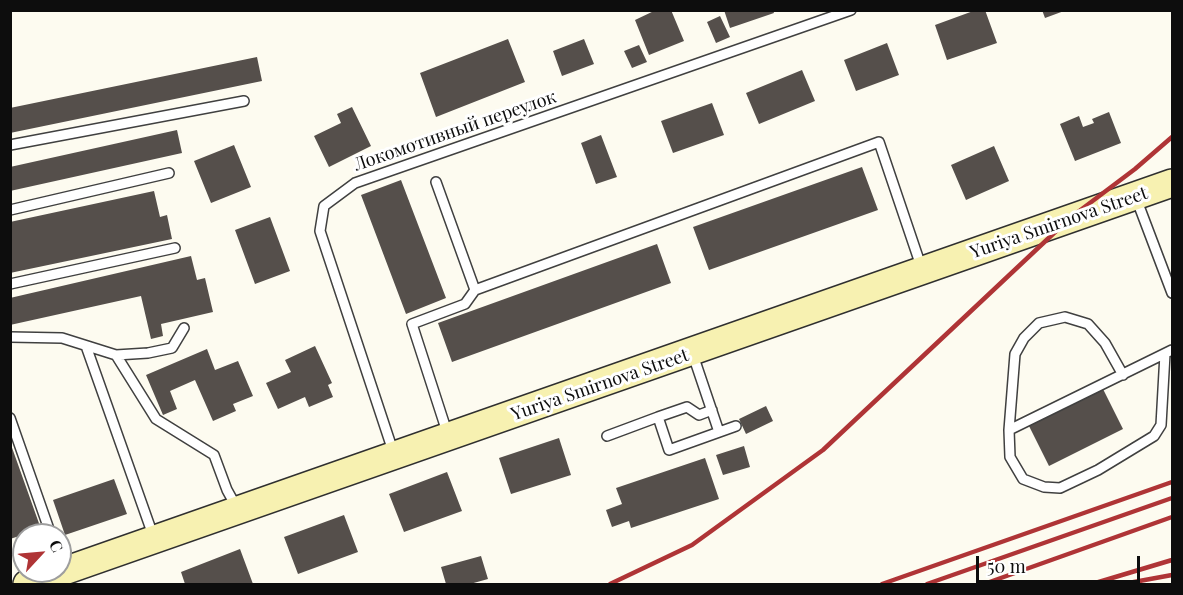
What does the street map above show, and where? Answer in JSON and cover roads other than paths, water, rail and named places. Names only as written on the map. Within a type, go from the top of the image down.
[{"type":"main road","name":"Yuriya Smirnova Street","points":[[72,563],[154,540],[238,511],[1173,183]]},
{"type":"lane","name":"Локомотивный переулок","points":[[394,457],[320,231],[324,206],[355,183],[850,10]]},
{"type":"lane","points":[[10,145],[244,102]]},
{"type":"lane","points":[[448,438],[412,324],[465,304],[475,290],[879,142],[923,271]]},
{"type":"lane","points":[[10,210],[169,173]]},
{"type":"lane","points":[[436,182],[475,290]]},
{"type":"lane","points":[[1135,196],[1173,293]]},
{"type":"lane","points":[[10,284],[175,248]]},
{"type":"lane","points":[[1122,375],[1105,343],[1088,324],[1065,317],[1039,322],[1024,338],[1016,354],[1009,430],[1010,457],[1023,479],[1044,487],[1060,488],[1154,436],[1161,425],[1169,352]]},
{"type":"lane","points":[[10,337],[62,338],[116,355],[148,353],[172,348],[184,328]]},
{"type":"lane","points":[[86,346],[154,540]]},
{"type":"lane","points":[[692,352],[719,432]]},
{"type":"lane","points":[[1009,430],[1169,352]]},
{"type":"lane","points":[[116,355],[156,418],[214,455],[227,490],[238,511]]},
{"type":"lane","points":[[607,436],[687,407],[699,415],[712,410]]},
{"type":"lane","points":[[658,417],[669,450],[736,426]]},
{"type":"lane","points":[[10,418],[47,523]]},
{"type":"railway","points":[[610,584],[692,545],[823,450],[1070,218],[1135,169],[1172,137]]},
{"type":"railway","points":[[882,584],[1172,482]]},
{"type":"railway","points":[[927,584],[1172,498]]},
{"type":"railway","points":[[984,584],[1172,517]]},
{"type":"railway","points":[[1092,584],[1172,560]]},
{"type":"railway","points":[[1123,584],[1172,575]]}]
